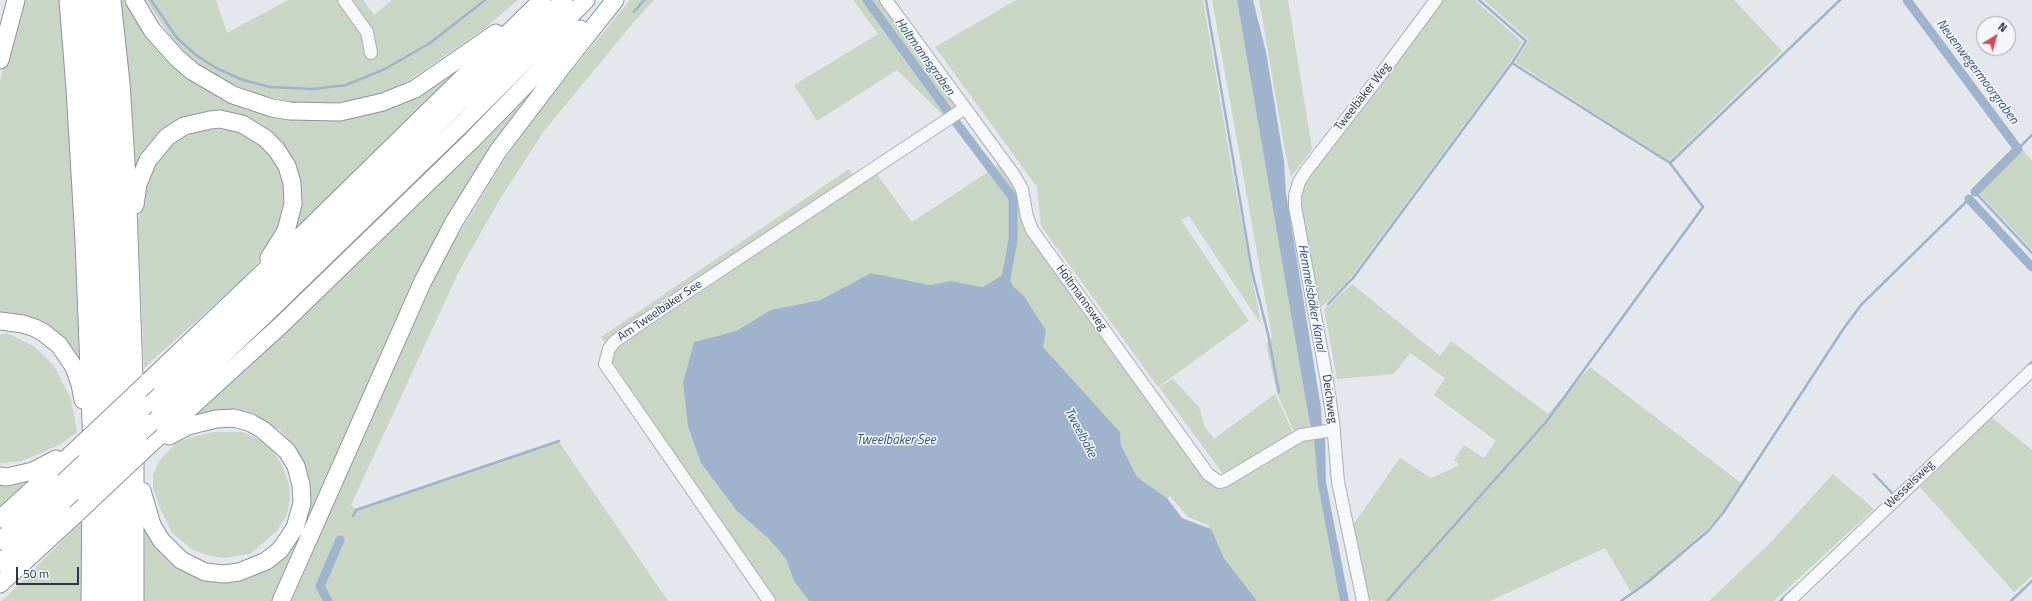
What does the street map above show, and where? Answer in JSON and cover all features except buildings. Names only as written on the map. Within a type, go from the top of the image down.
[{"type":"highway","points":[[0,60],[16,0]]},
{"type":"highway","points":[[68,0],[84,242],[92,433],[90,601]]},
{"type":"highway","points":[[82,0],[91,86],[100,242],[106,397],[106,601]]},
{"type":"highway","points":[[98,0],[106,87],[118,324],[120,601]]},
{"type":"highway","points":[[112,0],[121,83],[129,235],[136,467],[136,601]]},
{"type":"highway","points":[[134,0],[142,16],[167,47],[192,71],[211,84],[243,99],[272,108],[290,111],[325,113],[367,106],[415,89],[491,37],[535,0]]},
{"type":"highway","points":[[0,519],[222,313],[542,0]]},
{"type":"highway","points":[[0,563],[146,405],[264,294],[564,0]]},
{"type":"highway","points":[[0,541],[151,423],[438,147],[586,0]]},
{"type":"highway","points":[[0,584],[280,326],[455,156],[609,0]]},
{"type":"highway","points":[[281,601],[419,288],[454,222],[498,151],[615,0]]},
{"type":"highway","points":[[129,235],[134,216],[138,184],[148,160],[158,145],[174,131],[192,124],[220,119],[242,124],[265,138],[276,149],[287,166],[292,183],[293,204],[286,231],[275,250],[262,266],[231,297],[222,313]]},
{"type":"highway","points":[[0,321],[23,324],[35,328],[44,332],[59,345],[74,368],[80,384],[86,417],[92,433]]},
{"type":"highway","points":[[136,467],[141,475],[145,504],[152,525],[170,551],[193,567],[205,572],[224,574],[250,569],[266,562],[280,550],[289,539],[299,518],[302,503],[301,484],[296,466],[287,451],[263,430],[251,423],[234,418],[216,419],[188,426],[154,446],[146,448]]},
{"type":"highway","points":[[0,476],[7,477],[33,471],[79,447]]},
{"type":"street","points":[[344,0],[367,32],[371,53]]},
{"type":"street","name":"Holtmannsweg","points":[[886,0],[1014,175],[1022,189],[1027,217],[1032,230],[1208,474],[1219,482],[1224,481],[1301,435],[1334,430]]},
{"type":"street","name":"Tweelbäker Weg","points":[[1295,196],[1299,182],[1306,171],[1436,0]]},
{"type":"street","name":"Am Tweelbäker See","points":[[769,601],[605,364],[609,349],[614,342],[644,321],[965,108]]},
{"type":"street","name":"Deichweg","points":[[1295,196],[1295,206],[1327,382],[1334,430],[1338,482],[1363,601]]},
{"type":"street","name":"Wesselsweg","points":[[1789,601],[2032,370]]},
{"type":"green space","points":[[20,0],[60,0],[72,122],[81,371],[72,352],[0,316],[0,81]]},
{"type":"green space","points":[[120,0],[130,0],[205,84],[340,116],[484,48],[288,241],[294,223],[272,138],[193,117],[136,180]]},
{"type":"green space","points":[[146,0],[216,0],[227,33],[288,0],[363,0],[374,15],[392,0],[518,0],[484,29],[411,79],[385,93],[351,101],[321,104],[292,102],[257,94],[226,81],[198,64],[174,42]]},
{"type":"green space","points":[[630,0],[654,0],[633,23],[544,131],[500,199],[459,271],[351,505],[356,509],[559,442],[668,601],[292,601],[350,465],[442,262],[505,159],[537,113]]},
{"type":"green space","points":[[853,0],[882,0],[957,102],[954,109],[945,117],[897,70],[817,121],[794,85],[878,34]]},
{"type":"green space","points":[[1016,0],[1203,0],[1233,175],[1261,324],[1189,216],[1181,220],[1249,321],[1158,387],[1041,226],[1037,187],[935,47]]},
{"type":"green space","points":[[1212,0],[1237,0],[1310,417],[1309,427],[1295,434],[1277,393],[1266,344],[1272,337]]},
{"type":"green space","points":[[1259,0],[1288,0],[1312,149],[1291,177],[1285,151]]},
{"type":"green space","points":[[1442,0],[1475,0],[1522,42],[1509,64],[1346,284],[1319,309],[1300,207],[1300,195],[1307,180]]},
{"type":"green space","points":[[1484,0],[1734,0],[1782,51],[1669,161],[1515,62],[1529,40]]},
{"type":"green space","points":[[559,62],[479,173],[276,601],[144,601],[145,526],[183,565],[268,566],[309,487],[301,458],[280,430],[252,415],[194,416]]},
{"type":"green space","points":[[213,129],[234,130],[254,138],[270,153],[279,167],[285,188],[284,211],[277,234],[262,258],[241,281],[144,368],[138,221],[143,198],[156,164],[169,148],[181,138],[197,131]]},
{"type":"green space","points":[[2022,149],[2032,161],[2032,250],[1978,192]]},
{"type":"green space","points":[[1000,164],[1018,189],[1025,219],[1093,324],[1213,487],[1224,487],[1297,442],[1314,439],[1318,485],[1340,601],[1257,601],[1224,558],[1208,525],[1188,517],[1170,496],[1167,498],[1137,477],[1121,445],[1120,432],[1043,347],[1024,296],[1013,286],[984,287],[951,281],[931,285],[871,273],[820,300],[771,310],[736,331],[694,342],[737,511],[768,538],[786,559],[794,581],[809,601],[776,601],[611,360],[611,349],[875,172],[912,222]]},
{"type":"green space","points":[[849,169],[854,178],[606,344],[601,337]]},
{"type":"green space","points":[[1352,284],[1440,356],[1451,341],[1548,414],[1590,367],[1741,483],[1722,512],[1707,529],[1651,579],[1631,592],[1605,548],[1490,601],[1375,601],[1369,599],[1353,525],[1400,458],[1431,478],[1460,465],[1454,460],[1464,445],[1484,458],[1496,441],[1434,395],[1445,378],[1410,353],[1394,374],[1337,379],[1324,309]]},
{"type":"green space","points":[[7,333],[35,347],[54,366],[71,399],[77,432],[61,444],[41,453],[21,461],[0,463],[0,335]]},
{"type":"green space","points":[[1173,379],[1199,407],[1205,427],[1214,439],[1275,394],[1293,433],[1223,474],[1159,387]]},
{"type":"green space","points":[[1991,417],[2032,450],[2032,576],[2014,592],[1920,487]]},
{"type":"green space","points":[[213,432],[243,432],[260,440],[270,447],[280,461],[289,484],[290,499],[287,515],[276,532],[250,554],[224,558],[210,556],[193,550],[172,533],[160,508],[153,488],[153,474],[160,460],[175,444],[189,438]]},
{"type":"green space","points":[[1833,474],[1874,509],[1774,601],[1709,601],[1769,544]]},
{"type":"green space","points":[[19,480],[26,488],[0,511],[0,483]]},
{"type":"green space","points":[[82,521],[81,601],[2,601]]},
{"type":"water","points":[[1237,0],[1253,0],[1266,52],[1284,161],[1286,193],[1321,408],[1322,427],[1311,430]]},
{"type":"water","name":"Tweelbäker See","points":[[871,273],[930,285],[951,281],[983,287],[1006,273],[1013,286],[1024,296],[1046,331],[1043,347],[1120,432],[1121,445],[1137,477],[1167,498],[1182,518],[1211,529],[1224,558],[1257,601],[809,601],[794,581],[786,559],[768,538],[737,511],[701,463],[688,426],[683,383],[694,342],[736,331],[771,310],[820,300]]},
{"type":"water","points":[[1325,437],[1326,482],[1349,601],[1340,601],[1318,485],[1314,439]]},
{"type":"waterway","points":[[151,0],[177,38],[196,55],[216,68],[243,80],[270,87],[313,89],[346,85],[385,69],[430,43],[485,0]]},
{"type":"waterway","points":[[634,12],[644,0]]},
{"type":"waterway","name":"Holtmannsgraben","points":[[867,0],[947,110]]},
{"type":"waterway","points":[[1206,0],[1252,271],[1268,334],[1279,392]]},
{"type":"waterway","points":[[1479,0],[1526,41],[1512,63]]},
{"type":"waterway","points":[[1670,163],[1840,0]]},
{"type":"waterway","name":"Neuenwegermoorgraben","points":[[1907,0],[2018,149],[1975,192]]},
{"type":"waterway","points":[[1328,304],[1353,278],[1512,63],[1670,163],[1703,207],[1546,422],[1387,601]]},
{"type":"waterway","name":"Holtmannsgraben","points":[[955,121],[1013,198],[1013,240],[1005,284]]},
{"type":"waterway","points":[[2018,149],[2032,135]]},
{"type":"waterway","points":[[1975,192],[2032,253]]},
{"type":"waterway","points":[[1621,601],[1648,582],[1708,531],[1723,513],[1844,328],[1861,305],[1969,199]]},
{"type":"waterway","name":"Neuenwegermoorgraben","points":[[1969,199],[2032,267]]},
{"type":"waterway","points":[[2026,368],[2032,362]]},
{"type":"waterway","points":[[353,516],[356,510],[559,441]]},
{"type":"waterway","points":[[1874,474],[1894,495]]},
{"type":"waterway","points":[[328,601],[320,586],[340,540]]},
{"type":"waterway","points":[[2011,601],[2032,581]]},
{"type":"waterway","points":[[1780,601],[1794,588]]},
{"type":"water label","name":"Hemmelsbäker Kanal","points":[[1311,298]]},
{"type":"water label","name":"Tweelbäke","points":[[1080,433]]}]
